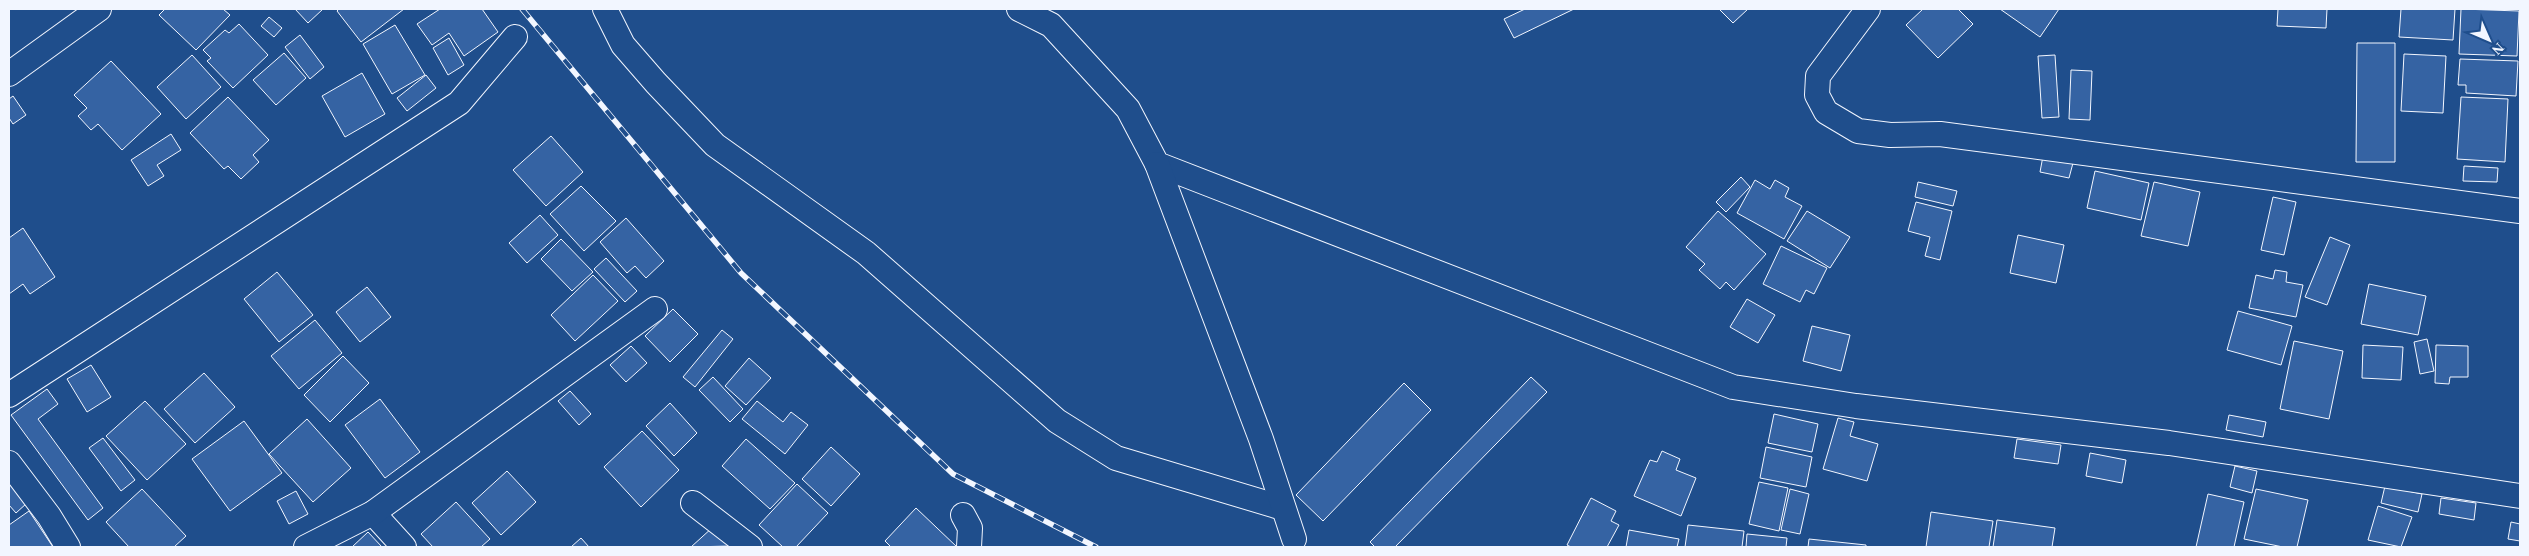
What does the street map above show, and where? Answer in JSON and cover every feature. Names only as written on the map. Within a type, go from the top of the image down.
[{"type":"street","points":[[9,74],[99,9]]},
{"type":"street","points":[[605,9],[623,45],[656,84],[715,146],[866,253],[1057,421],[1116,458],[1283,508]]},
{"type":"street","points":[[1019,9],[1051,25],[1128,109],[1158,164],[1257,430],[1294,539]]},
{"type":"street","points":[[1868,9],[1818,76],[1817,95],[1826,112],[1858,131],[1890,135],[1940,134],[2520,211]]},
{"type":"street","points":[[9,395],[459,103],[515,37]]},
{"type":"street","points":[[1158,164],[1733,388],[1856,406],[2169,443],[2520,496]]},
{"type":"street","points":[[306,547],[373,513],[655,309]]},
{"type":"street","points":[[9,463],[50,516],[68,547]]},
{"type":"street","points":[[693,503],[750,547]]},
{"type":"street","points":[[373,513],[404,547]]},
{"type":"street","points":[[963,515],[970,528],[970,547]]},
{"type":"building","points":[[165,9],[223,9],[230,15],[196,50],[159,15]]},
{"type":"building","points":[[295,9],[323,9],[308,23]]},
{"type":"building","points":[[339,9],[404,9],[361,42],[337,11]]},
{"type":"building","points":[[440,9],[482,9],[498,32],[464,56],[449,33],[432,45],[417,24]]},
{"type":"building","points":[[1525,9],[1574,9],[1514,38],[1504,19]]},
{"type":"building","points":[[1719,9],[1748,9],[1733,23]]},
{"type":"building","points":[[1923,9],[1958,9],[1973,24],[1938,58],[1906,25]]},
{"type":"building","points":[[2000,9],[2059,9],[2040,37]]},
{"type":"building","points":[[2278,9],[2327,9],[2326,28],[2277,26]]},
{"type":"building","points":[[2401,9],[2455,9],[2453,40],[2399,37]]},
{"type":"building","points":[[2461,9],[2519,11],[2517,56],[2459,54]]},
{"type":"building","points":[[269,17],[282,28],[274,37],[261,26]]},
{"type":"building","points":[[239,24],[268,55],[233,88],[207,61],[211,58],[203,50],[225,30],[229,33]]},
{"type":"building","points":[[395,25],[425,75],[392,94],[363,44]]},
{"type":"building","points":[[300,35],[324,67],[310,79],[285,47]]},
{"type":"building","points":[[449,38],[464,65],[448,75],[433,48]]},
{"type":"building","points":[[2357,43],[2395,43],[2395,162],[2356,162]]},
{"type":"building","points":[[284,53],[306,78],[276,105],[253,80]]},
{"type":"building","points":[[2404,54],[2446,56],[2443,113],[2401,111]]},
{"type":"building","points":[[192,55],[221,87],[186,119],[157,87]]},
{"type":"building","points":[[2055,55],[2059,117],[2042,118],[2038,56]]},
{"type":"building","points":[[2460,59],[2518,61],[2516,96],[2466,93],[2466,85],[2458,85]]},
{"type":"building","points":[[111,61],[161,114],[122,150],[98,124],[91,130],[78,116],[87,108],[74,95]]},
{"type":"building","points":[[2071,70],[2092,71],[2090,120],[2069,119]]},
{"type":"building","points":[[362,73],[385,114],[345,137],[322,96]]},
{"type":"building","points":[[426,75],[436,88],[407,111],[397,98]]},
{"type":"building","points":[[13,96],[26,115],[13,124],[9,118],[9,99]]},
{"type":"building","points":[[228,97],[269,140],[253,155],[259,162],[241,179],[228,166],[224,169],[190,133]]},
{"type":"building","points":[[2461,97],[2508,99],[2505,162],[2457,159]]},
{"type":"building","points":[[171,134],[181,150],[157,165],[164,176],[148,186],[131,160]]},
{"type":"building","points":[[551,136],[583,172],[546,206],[513,170]]},
{"type":"building","points":[[2043,156],[2073,163],[2069,178],[2040,172]]},
{"type":"building","points":[[2464,166],[2498,168],[2497,182],[2463,181]]},
{"type":"building","points":[[2095,171],[2149,183],[2141,220],[2087,208]]},
{"type":"building","points":[[1741,177],[1750,187],[1726,212],[1716,202]]},
{"type":"building","points":[[1755,180],[1770,189],[1775,180],[1789,188],[1785,197],[1802,206],[1784,239],[1737,213]]},
{"type":"building","points":[[1918,182],[1957,191],[1953,206],[1915,197]]},
{"type":"building","points":[[2154,182],[2200,192],[2188,246],[2141,236]]},
{"type":"building","points":[[581,186],[616,221],[584,251],[550,214]]},
{"type":"building","points":[[2273,197],[2296,202],[2284,255],[2261,250]]},
{"type":"building","points":[[1916,202],[1952,211],[1940,260],[1925,256],[1930,237],[1908,231]]},
{"type":"building","points":[[1718,211],[1766,254],[1734,290],[1726,282],[1720,289],[1699,270],[1705,264],[1686,247]]},
{"type":"building","points":[[1807,211],[1850,237],[1830,268],[1787,241]]},
{"type":"building","points":[[540,215],[558,235],[527,263],[509,243]]},
{"type":"building","points":[[626,218],[664,261],[646,278],[635,266],[627,273],[600,242]]},
{"type":"building","points":[[23,228],[55,277],[30,294],[23,284],[9,294],[9,238]]},
{"type":"building","points":[[2018,235],[2064,245],[2056,283],[2010,273]]},
{"type":"building","points":[[2330,237],[2350,245],[2327,305],[2305,297]]},
{"type":"building","points":[[561,239],[593,272],[572,291],[541,259]]},
{"type":"building","points":[[1781,246],[1827,268],[1814,294],[1806,290],[1800,302],[1763,284]]},
{"type":"building","points":[[606,258],[637,291],[625,302],[594,269]]},
{"type":"building","points":[[2275,270],[2287,272],[2286,282],[2303,285],[2296,317],[2249,308],[2256,275],[2273,279]]},
{"type":"building","points":[[277,272],[313,315],[279,342],[244,299]]},
{"type":"building","points":[[593,275],[618,301],[575,341],[551,315]]},
{"type":"building","points":[[2369,284],[2426,296],[2418,335],[2361,324]]},
{"type":"building","points":[[367,287],[391,317],[360,342],[336,312]]},
{"type":"building","points":[[1747,299],[1775,315],[1758,343],[1730,327]]},
{"type":"building","points":[[673,309],[698,334],[670,362],[645,336]]},
{"type":"building","points":[[2238,311],[2292,326],[2281,365],[2227,350]]},
{"type":"building","points":[[315,320],[342,353],[299,389],[271,356]]},
{"type":"building","points":[[1812,326],[1850,335],[1841,371],[1803,361]]},
{"type":"building","points":[[722,330],[733,339],[695,387],[683,377]]},
{"type":"building","points":[[2427,339],[2434,371],[2420,374],[2414,342]]},
{"type":"building","points":[[2294,341],[2343,351],[2329,419],[2280,409]]},
{"type":"building","points":[[2363,345],[2403,347],[2401,380],[2362,378]]},
{"type":"building","points":[[2436,345],[2468,346],[2468,377],[2450,377],[2449,384],[2435,383]]},
{"type":"building","points":[[631,346],[647,363],[626,382],[610,365]]},
{"type":"building","points":[[343,356],[369,383],[330,422],[304,395]]},
{"type":"building","points":[[749,358],[771,378],[746,405],[725,386]]},
{"type":"building","points":[[91,365],[111,397],[87,412],[67,379]]},
{"type":"building","points":[[204,373],[235,407],[195,443],[164,409]]},
{"type":"building","points":[[713,377],[743,409],[730,422],[699,390]]},
{"type":"building","points":[[1531,377],[1547,392],[1395,547],[1375,547],[1370,542]]},
{"type":"building","points":[[1404,383],[1431,410],[1323,521],[1296,495]]},
{"type":"building","points":[[47,389],[58,404],[38,419],[103,508],[88,520],[11,415]]},
{"type":"building","points":[[570,391],[591,414],[579,425],[558,401]]},
{"type":"building","points":[[380,399],[420,452],[385,478],[345,425]]},
{"type":"building","points":[[145,401],[186,444],[147,480],[106,436]]},
{"type":"building","points":[[757,401],[783,422],[791,412],[808,425],[785,454],[742,419]]},
{"type":"building","points":[[670,403],[697,433],[674,456],[646,426]]},
{"type":"building","points":[[1774,414],[1818,424],[1812,452],[1768,443]]},
{"type":"building","points":[[2229,415],[2266,422],[2263,437],[2226,430]]},
{"type":"building","points":[[1838,418],[1854,422],[1850,436],[1878,444],[1867,481],[1823,469]]},
{"type":"building","points":[[307,419],[351,468],[313,502],[269,454]]},
{"type":"building","points":[[244,421],[282,473],[230,511],[192,459]]},
{"type":"building","points":[[642,431],[679,470],[641,507],[604,467]]},
{"type":"building","points":[[103,438],[135,480],[121,491],[89,448]]},
{"type":"building","points":[[746,439],[795,483],[770,509],[722,466]]},
{"type":"building","points":[[2017,439],[2061,445],[2058,464],[2014,458]]},
{"type":"building","points":[[831,447],[860,474],[831,506],[802,479]]},
{"type":"building","points":[[1766,447],[1812,457],[1806,487],[1760,478]]},
{"type":"building","points":[[1662,451],[1680,459],[1676,470],[1696,478],[1681,516],[1634,496],[1650,460],[1657,462]]},
{"type":"building","points":[[2090,453],[2126,460],[2122,483],[2086,476]]},
{"type":"building","points":[[2235,466],[2257,471],[2252,493],[2230,487]]},
{"type":"building","points":[[507,471],[536,502],[501,535],[472,503]]},
{"type":"building","points":[[1759,482],[1788,488],[1779,531],[1749,524]]},
{"type":"building","points":[[9,483],[27,503],[16,513],[9,505]]},
{"type":"building","points":[[797,484],[828,513],[796,547],[783,547],[759,525]]},
{"type":"building","points":[[2385,486],[2422,494],[2418,512],[2381,503]]},
{"type":"building","points":[[142,489],[186,536],[174,547],[129,547],[106,522]]},
{"type":"building","points":[[1790,489],[1809,494],[1800,534],[1781,530]]},
{"type":"building","points":[[2256,489],[2308,500],[2297,547],[2283,547],[2244,539]]},
{"type":"building","points":[[296,491],[308,514],[289,524],[277,501]]},
{"type":"building","points":[[2208,494],[2244,502],[2234,547],[2196,547]]},
{"type":"building","points":[[1591,498],[1616,511],[1611,521],[1619,525],[1607,547],[1571,547],[1567,545]]},
{"type":"building","points":[[2441,498],[2476,503],[2474,520],[2439,514]]},
{"type":"building","points":[[456,502],[490,539],[481,547],[433,547],[421,534]]},
{"type":"building","points":[[2378,506],[2412,517],[2401,547],[2368,540]]},
{"type":"building","points":[[916,508],[957,547],[891,547],[885,541]]},
{"type":"building","points":[[29,511],[53,547],[9,547],[9,525]]},
{"type":"building","points":[[1931,512],[1993,521],[1989,547],[1926,547]]},
{"type":"building","points":[[1997,520],[2055,528],[2052,547],[1993,547]]},
{"type":"building","points":[[2511,522],[2520,524],[2520,541],[2508,539]]},
{"type":"building","points":[[1688,525],[1744,531],[1742,547],[1685,547]]},
{"type":"building","points":[[713,527],[730,546],[691,547]]},
{"type":"building","points":[[1629,530],[1679,539],[1677,547],[1626,547]]},
{"type":"building","points":[[368,532],[382,547],[352,547]]},
{"type":"building","points":[[1747,534],[1787,538],[1786,547],[1746,547]]},
{"type":"building","points":[[581,538],[589,547],[571,547]]},
{"type":"building","points":[[1809,539],[1866,545],[1866,547],[1808,547]]},
{"type":"railway","points":[[522,9],[741,273],[953,474],[1096,547]]}]
